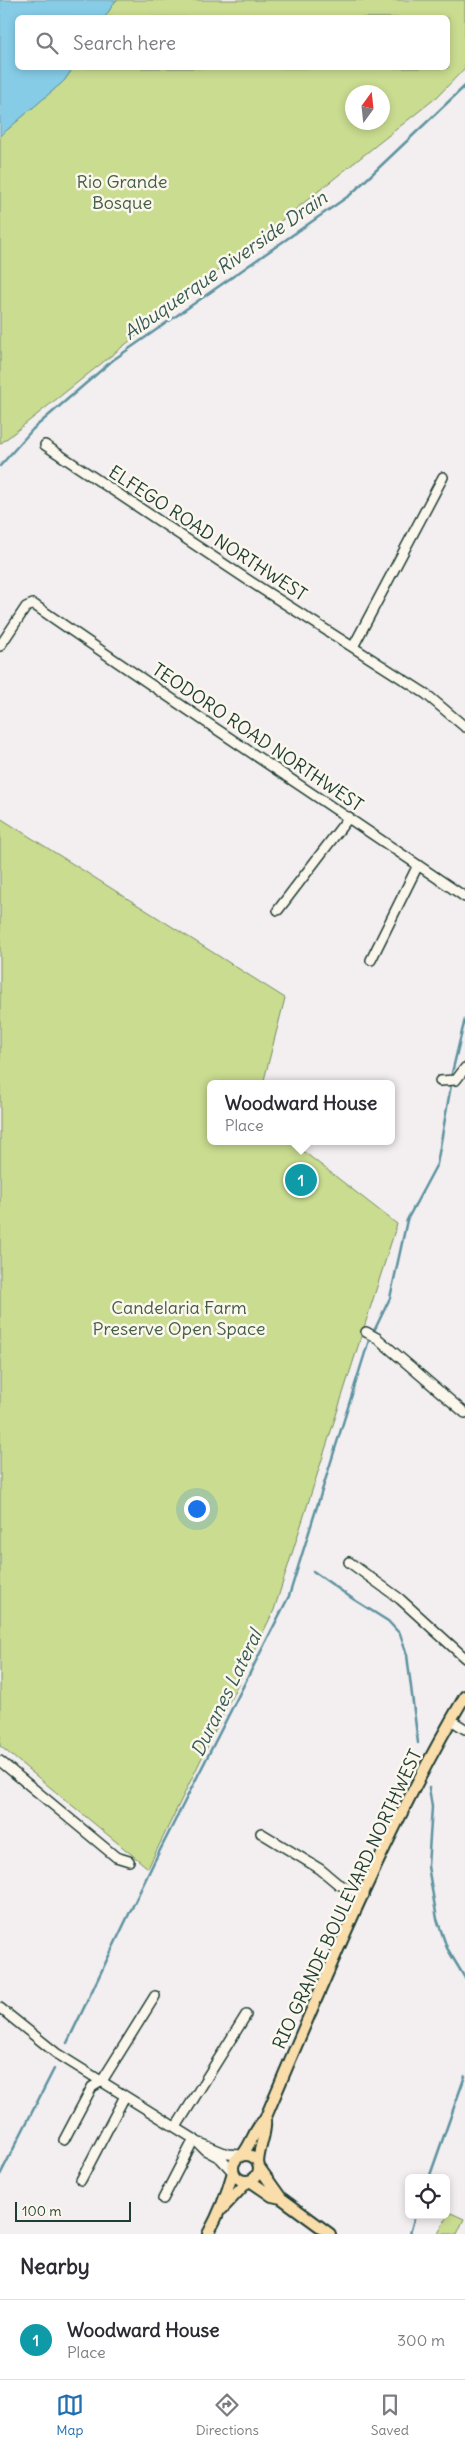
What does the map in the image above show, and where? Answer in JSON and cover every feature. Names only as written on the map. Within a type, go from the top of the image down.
[{"type":"main road","name":"RIO GRANDE BOULEVARD NORTHWEST","points":[[266,2119],[392,1834],[465,1696]]},
{"type":"main road","points":[[212,2233],[222,2209],[233,2172],[233,2164],[250,2146],[259,2124],[266,2119]]},
{"type":"main road","points":[[222,2209],[258,2174],[260,2142],[266,2127],[266,2119]]},
{"type":"main road","points":[[241,2155],[254,2157],[281,2198],[330,2234]]},
{"type":"main road","points":[[233,2172],[237,2179],[249,2181],[272,2196],[281,2198]]},
{"type":"street","name":"ELFEGO ROAD NORTHWEST","points":[[45,445],[426,694],[465,727]]},
{"type":"street","points":[[354,647],[443,478]]},
{"type":"street","name":"TEODORO ROAD NORTHWEST","points":[[0,646],[26,607],[33,604],[214,729],[349,817],[465,897]]},
{"type":"street","points":[[278,910],[349,817]]},
{"type":"street","points":[[371,960],[418,865]]},
{"type":"street","points":[[447,1081],[460,1076],[465,1068]]},
{"type":"street","points":[[366,1332],[377,1338],[465,1413]]},
{"type":"street","points":[[349,1562],[400,1599],[465,1658]]},
{"type":"street","points":[[451,1720],[465,1729]]},
{"type":"street","points":[[0,1761],[116,1857],[129,1861]]},
{"type":"street","points":[[261,1833],[320,1869],[338,1884],[364,1896]]},
{"type":"street","points":[[64,2140],[92,2087],[102,2081],[155,1996]]},
{"type":"street","points":[[0,2008],[51,2049],[197,2141],[227,2154],[241,2155]]},
{"type":"street","points":[[176,2127],[246,2015]]},
{"type":"street","points":[[81,2180],[125,2096]]},
{"type":"street","points":[[197,2141],[204,2150],[220,2158],[233,2172]]},
{"type":"street","points":[[163,2199],[197,2141]]},
{"type":"green space","name":"Rio Grande Bosque","points":[[116,0],[465,0],[465,68],[437,97],[0,444],[0,136],[64,81],[72,70],[450,70],[450,15],[106,15]]},
{"type":"green space","name":"Candelaria Farm Preserve Open Space","points":[[0,818],[285,998],[264,1080],[207,1080],[207,1145],[295,1145],[397,1224],[274,1610],[148,1868],[0,1746]]},
{"type":"green space","points":[[450,2212],[464,2219],[457,2234],[438,2234],[446,2219],[450,2219]]},
{"type":"water","points":[[0,0],[116,0],[106,15],[15,15],[15,70],[72,70],[64,81],[0,136]]},
{"type":"waterway","name":"Albuquerque Riverside Drain","points":[[0,466],[33,429],[113,360],[350,195],[465,86]]},
{"type":"waterway","name":"Duranes Lateral","points":[[451,1077],[465,1019]]},
{"type":"waterway","name":"Duranes Lateral","points":[[375,1329],[390,1298],[407,1220],[437,1164],[451,1085]]},
{"type":"waterway","name":"Duranes Lateral","points":[[67,2043],[154,1862],[289,1596],[369,1340]]},
{"type":"waterway","points":[[313,1571],[388,1621],[400,1634],[407,1655],[418,1743]]},
{"type":"waterway","points":[[429,1788],[432,1807],[428,1866],[437,1919],[447,1948],[465,1978]]},
{"type":"waterway","name":"Duranes Lateral","points":[[0,2175],[54,2069]]},
{"type":"waterway","points":[[430,2174],[465,2076]]},
{"type":"waterway","points":[[410,2234],[414,2219]]},
{"type":"place","name":"Woodward House","points":[[301,1180]]}]
